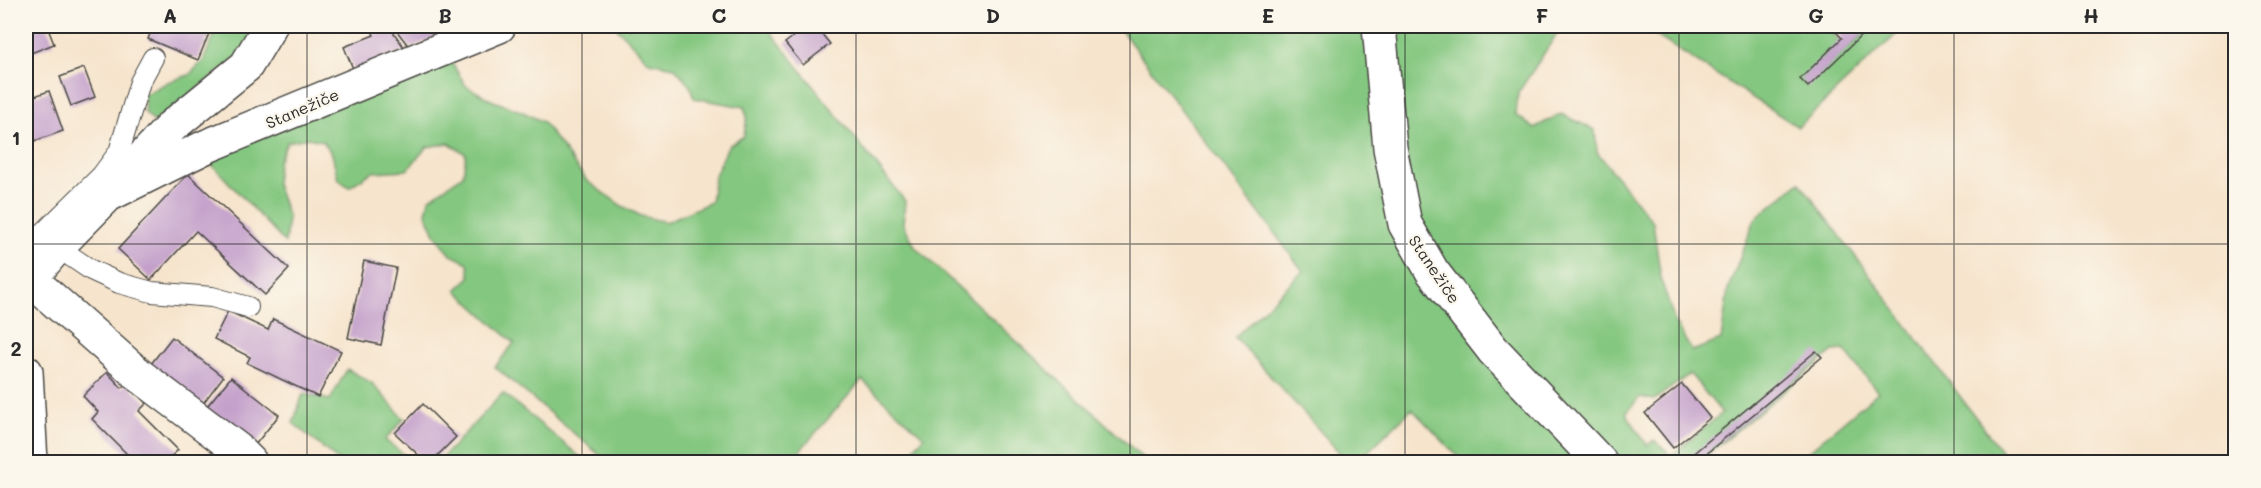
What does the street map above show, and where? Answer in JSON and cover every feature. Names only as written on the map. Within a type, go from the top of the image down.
[{"type":"street","name":"Stanežiče","points":[[35,266],[108,195],[172,126],[246,66],[270,26]]},
{"type":"street","name":"Stanežiče","points":[[108,195],[205,147],[499,26]]},
{"type":"street","name":"Stanežiče","points":[[1379,26],[1390,148],[1405,224],[1432,271],[1493,350],[1600,462]]},
{"type":"street","points":[[35,266],[139,375],[237,449],[250,462]]},
{"type":"street","points":[[26,372],[31,462]]},
{"type":"lane","points":[[35,266],[119,152],[140,82],[153,58]]},
{"type":"lane","points":[[35,266],[91,270],[119,283],[152,292],[212,297],[249,307]]},
{"type":"green space","points":[[218,26],[259,26],[246,51],[154,122],[145,113],[144,95],[168,82],[189,75],[203,61]]},
{"type":"green space","points":[[615,26],[766,26],[905,201],[903,223],[916,248],[1147,462],[902,462],[924,437],[862,380],[790,462],[608,462],[495,367],[514,343],[456,290],[470,277],[468,263],[451,255],[435,234],[426,213],[429,199],[463,175],[466,154],[449,143],[427,147],[407,170],[372,172],[349,187],[338,179],[332,154],[323,141],[307,138],[287,142],[278,162],[276,184],[288,217],[285,243],[205,157],[448,57],[466,86],[491,100],[543,122],[587,181],[622,206],[641,216],[666,222],[711,202],[714,178],[728,146],[744,136],[747,117],[744,107],[694,98],[689,84],[674,67],[649,62]]},
{"type":"green space","points":[[1118,26],[1369,26],[1396,218],[1587,462],[1463,462],[1412,409],[1357,462],[1348,462],[1235,337],[1303,271]]},
{"type":"green space","points":[[1388,26],[1562,26],[1518,93],[1516,115],[1534,128],[1561,114],[1595,130],[1597,152],[1653,222],[1661,280],[1676,325],[1692,351],[1721,340],[1728,289],[1755,219],[1800,182],[2009,462],[1796,462],[1878,392],[1844,350],[1833,351],[1698,462],[1610,462],[1487,332],[1412,220]],"holes":[[[1690,374],[1722,413],[1671,456],[1655,440],[1647,445],[1626,413],[1640,397],[1654,400]]]},
{"type":"green space","points":[[1641,26],[1827,26],[1847,49],[1873,26],[1905,26],[1798,127]]},
{"type":"green space","points":[[347,369],[372,383],[404,419],[385,440],[414,462],[340,462],[293,423],[303,394],[330,400]]},
{"type":"green space","points":[[503,393],[584,460],[582,462],[438,462]]},
{"type":"building","points":[[26,26],[47,26],[54,44],[26,55]]},
{"type":"building","points":[[153,26],[212,26],[198,60],[148,39]]},
{"type":"building","points":[[370,26],[389,26],[406,50],[354,71],[344,47],[374,35]]},
{"type":"building","points":[[393,26],[462,26],[410,48]]},
{"type":"building","points":[[807,26],[815,26],[830,44],[803,65],[785,43]]},
{"type":"building","points":[[1830,26],[1871,26],[1808,87],[1800,79],[1842,38]]},
{"type":"building","points":[[84,68],[95,97],[71,106],[60,77]]},
{"type":"building","points":[[49,91],[63,131],[26,144],[26,99]]},
{"type":"building","points":[[188,174],[289,269],[265,295],[196,231],[151,280],[118,249]]},
{"type":"building","points":[[364,261],[396,268],[381,345],[348,338]]},
{"type":"building","points":[[228,311],[268,330],[273,319],[341,351],[318,397],[247,363],[250,357],[214,339]]},
{"type":"building","points":[[172,337],[223,377],[198,410],[147,369]]},
{"type":"building","points":[[1816,351],[1822,357],[1696,462],[1683,462]]},
{"type":"building","points":[[107,372],[122,388],[127,383],[147,403],[139,411],[178,450],[165,462],[146,462],[142,459],[140,462],[135,462],[92,419],[98,412],[83,396]]},
{"type":"building","points":[[231,377],[279,415],[251,450],[203,411]]},
{"type":"building","points":[[1682,384],[1710,418],[1673,448],[1645,413]]},
{"type":"building","points":[[423,404],[456,437],[431,462],[426,462],[395,433]]},
{"type":"building","points":[[219,455],[223,462],[205,462]]}]
